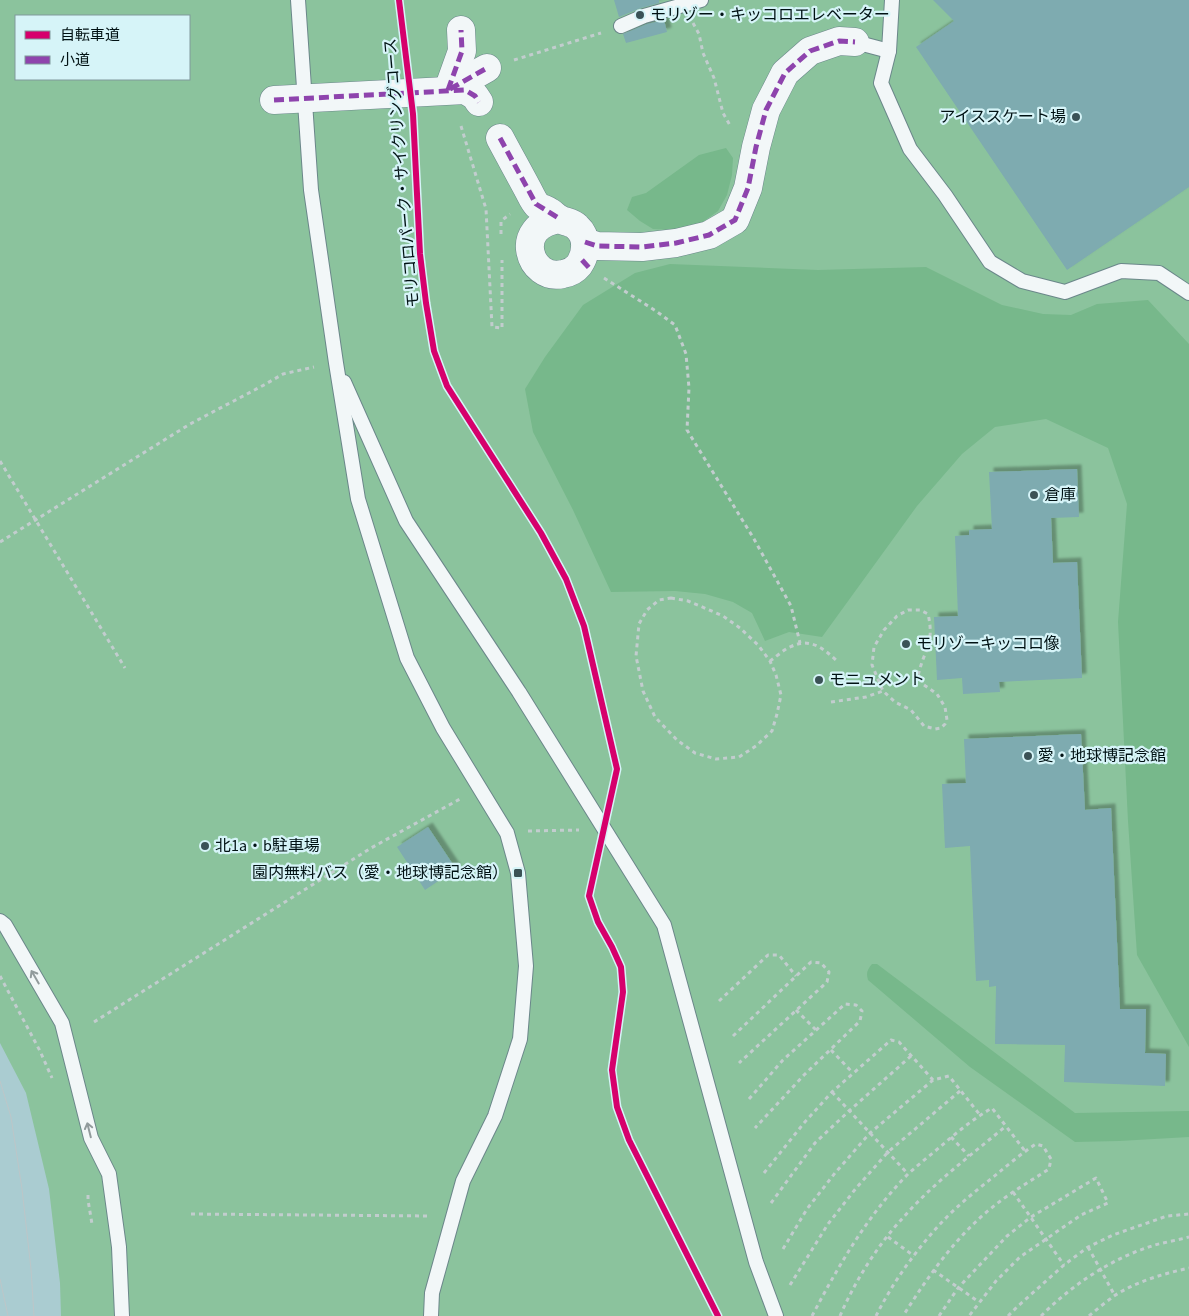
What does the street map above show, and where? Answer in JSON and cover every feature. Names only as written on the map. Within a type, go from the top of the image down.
[{"type":"street","points":[[448,90],[462,51],[462,30]]},
{"type":"street","points":[[592,263],[597,246],[642,247],[676,243],[709,235],[734,220],[748,188],[766,110],[785,73],[810,51],[839,41],[855,42]]},
{"type":"street","points":[[448,90],[487,68]]},
{"type":"street","points":[[274,100],[465,90],[475,96],[479,102]]},
{"type":"street","points":[[500,138],[536,204],[560,219],[576,226],[582,234],[592,263]]},
{"type":"street","points":[[560,219],[542,224],[531,238],[531,256],[536,265],[543,271],[561,275],[577,267],[592,263]]},
{"type":"lane","points":[[298,0],[311,190],[358,499],[407,658],[443,728],[507,833],[518,873],[526,966],[520,1039],[495,1116],[462,1181],[432,1293],[430,1316]]},
{"type":"lane","points":[[621,26],[644,16],[701,0]]},
{"type":"lane","points":[[892,0],[889,51],[881,83],[910,149],[945,195],[990,262],[1022,281],[1065,292],[1121,271],[1159,273],[1189,293]]},
{"type":"lane","points":[[855,42],[889,51]]},
{"type":"lane","points":[[336,363],[406,521],[519,692],[664,925],[756,1262],[776,1316]]},
{"type":"lane","points":[[0,921],[5,925],[62,1023],[91,1138],[109,1174],[119,1247],[122,1316]]},
{"type":"path","points":[[487,68],[621,26]]},
{"type":"path","points":[[699,34],[714,78],[723,113],[731,128],[741,140],[756,147]]},
{"type":"path","points":[[448,90],[457,110],[486,209],[492,327],[502,328],[502,260]]},
{"type":"path","points":[[502,241],[501,221],[521,204],[533,198]]},
{"type":"path","points":[[592,263],[675,325],[686,354],[689,388],[687,430],[754,539],[791,606],[800,643]]},
{"type":"path","points":[[0,542],[190,424],[264,386],[283,374],[336,363]]},
{"type":"path","points":[[0,461],[125,668]]},
{"type":"path","points":[[671,598],[688,601],[723,616],[740,628],[758,644],[770,661],[781,695],[772,731],[756,746],[740,757],[716,759],[695,753],[676,740],[655,717],[643,690],[636,656],[638,624],[647,610],[660,600],[671,598]]},
{"type":"path","points":[[908,610],[920,610],[928,614],[931,636],[918,676],[924,685],[937,694],[945,707],[947,720],[945,724],[941,728],[935,729],[924,726],[911,710],[895,702],[884,691],[872,665],[874,647],[884,630],[897,616],[908,610]]},
{"type":"path","points":[[770,661],[788,647],[800,643],[810,643],[822,648],[837,661]]},
{"type":"path","points":[[831,702],[866,697],[884,691]]},
{"type":"path","points":[[94,1022],[371,848],[479,787]]},
{"type":"path","points":[[536,831],[573,830]]},
{"type":"path","points":[[719,1000],[768,956],[778,955],[796,976]]},
{"type":"path","points":[[732,1036],[811,962],[821,963],[829,972],[827,982],[739,1063]]},
{"type":"path","points":[[0,976],[40,1051],[52,1078]]},
{"type":"path","points":[[749,1099],[783,1060],[846,1004],[856,1005],[862,1011],[860,1021],[804,1075],[755,1128]]},
{"type":"path","points":[[796,1010],[816,1030]]},
{"type":"path","points":[[764,1173],[804,1123],[832,1092],[891,1040],[899,1042],[933,1080]]},
{"type":"path","points":[[831,1050],[853,1073]]},
{"type":"path","points":[[771,1203],[815,1143],[849,1110],[911,1056]]},
{"type":"path","points":[[783,1249],[813,1202],[835,1173],[870,1133],[933,1080],[949,1076],[980,1115]]},
{"type":"path","points":[[790,1285],[828,1224],[857,1187],[888,1152],[960,1091]]},
{"type":"path","points":[[832,1092],[909,1174]]},
{"type":"path","points":[[812,1316],[856,1238],[881,1205],[909,1174],[951,1137],[992,1108],[1025,1150]]},
{"type":"path","points":[[840,1316],[850,1293],[900,1220],[932,1187],[1006,1126]]},
{"type":"path","points":[[951,1137],[969,1156]]},
{"type":"path","points":[[876,1316],[914,1256],[942,1221],[1025,1150],[1036,1144],[1043,1146],[1051,1159],[1049,1169],[989,1210],[933,1270],[902,1316]]},
{"type":"path","points":[[939,1316],[958,1288],[1006,1236],[1030,1217],[1096,1178],[1108,1202],[1080,1215],[1020,1257],[996,1281],[969,1316]]},
{"type":"path","points":[[89,1192],[88,1200],[92,1227]]},
{"type":"path","points":[[1013,1192],[1064,1265]]},
{"type":"path","points":[[191,1214],[453,1216]]},
{"type":"path","points":[[1008,1316],[1064,1265],[1088,1247],[1167,1216],[1189,1214]]},
{"type":"path","points":[[888,1237],[914,1256]]},
{"type":"path","points":[[1041,1316],[1064,1295],[1100,1269],[1155,1245],[1189,1237]]},
{"type":"path","points":[[1088,1247],[1115,1296]]},
{"type":"path","points":[[1089,1316],[1115,1296],[1139,1283],[1166,1273],[1189,1268]]},
{"type":"path","points":[[933,1270],[979,1302]]},
{"type":"green space","points":[[0,0],[1189,0],[1189,1316],[61,1316],[60,1283],[49,1189],[26,1093],[0,1043]]},
{"type":"green space","points":[[726,148],[733,158],[732,175],[727,195],[718,211],[700,224],[674,230],[653,229],[627,210],[632,197],[646,193],[699,155]]},
{"type":"green space","points":[[670,264],[818,270],[926,267],[1002,305],[1043,314],[1071,315],[1097,304],[1148,300],[1189,344],[1189,1047],[1137,955],[1118,622],[1127,504],[1108,448],[1046,419],[995,427],[962,454],[917,506],[822,637],[789,632],[765,641],[752,613],[733,602],[705,594],[675,591],[611,592],[573,510],[533,432],[525,389],[545,357],[583,305],[635,273]]},
{"type":"green space","points":[[872,964],[877,964],[1075,1113],[1189,1111],[1189,1137],[1075,1142],[970,1067],[868,980],[867,972]]},
{"type":"building","points":[[614,0],[659,0],[659,3],[619,17]]},
{"type":"building","name":"アイススケート場","points":[[933,0],[1189,0],[1189,187],[1067,270],[916,47],[954,21]]},
{"type":"building","points":[[664,20],[667,32],[626,43],[623,34],[647,24]]},
{"type":"building","points":[[1077,469],[1079,517],[1051,518],[1053,563],[1077,562],[1082,678],[999,682],[1000,692],[963,694],[962,678],[937,680],[934,617],[958,616],[955,536],[969,535],[969,530],[992,529],[989,472]]},
{"type":"building","points":[[1081,734],[1085,810],[1111,808],[1120,1009],[1146,1009],[1145,1053],[1166,1054],[1165,1086],[1064,1082],[1065,1045],[995,1044],[996,986],[989,987],[989,980],[976,981],[970,846],[945,848],[942,784],[966,783],[964,739]]},
{"type":"building","points":[[428,827],[456,869],[425,890],[397,847]]},
{"type":"tram line","points":[[0,1081],[11,1117],[22,1189],[34,1316]]},
{"type":"tram line","points":[[0,1279],[8,1316]]},
{"type":"marked path","points":[[448,90],[462,51],[461,30]]},
{"type":"marked path","points":[[585,242],[597,246],[642,247],[676,243],[709,235],[735,220],[748,188],[766,110],[785,73],[810,51],[839,41],[855,42]]},
{"type":"marked path","points":[[450,89],[487,68]]},
{"type":"marked path","points":[[274,100],[465,90],[475,96],[479,102]]},
{"type":"marked path","points":[[500,138],[536,204],[560,219]]},
{"type":"marked path","points":[[582,260],[591,270]]},
{"type":"cycle path","name":"モリコロパーク・サイクリングコース","points":[[399,0],[413,114],[420,254],[434,351],[447,386],[541,533],[566,579],[584,626],[617,769],[589,896],[598,922],[621,967],[623,992],[612,1070],[617,1107],[629,1140],[718,1316]]},
{"type":"place","name":"モリゾー・キッコロエレベーター","points":[[640,15]]},
{"type":"place","name":"アイススケート場","points":[[1076,117]]},
{"type":"place","name":"倉庫","points":[[1034,495]]},
{"type":"place","name":"モリゾーキッコロ像","points":[[906,644]]},
{"type":"place","name":"モニュメント","points":[[819,680]]},
{"type":"place","name":"愛・地球博記念館","points":[[1028,756]]},
{"type":"place","name":"北1a・b駐車場","points":[[205,846]]},
{"type":"place","name":"園内無料バス（愛・地球博記念館）","points":[[518,873]]}]
